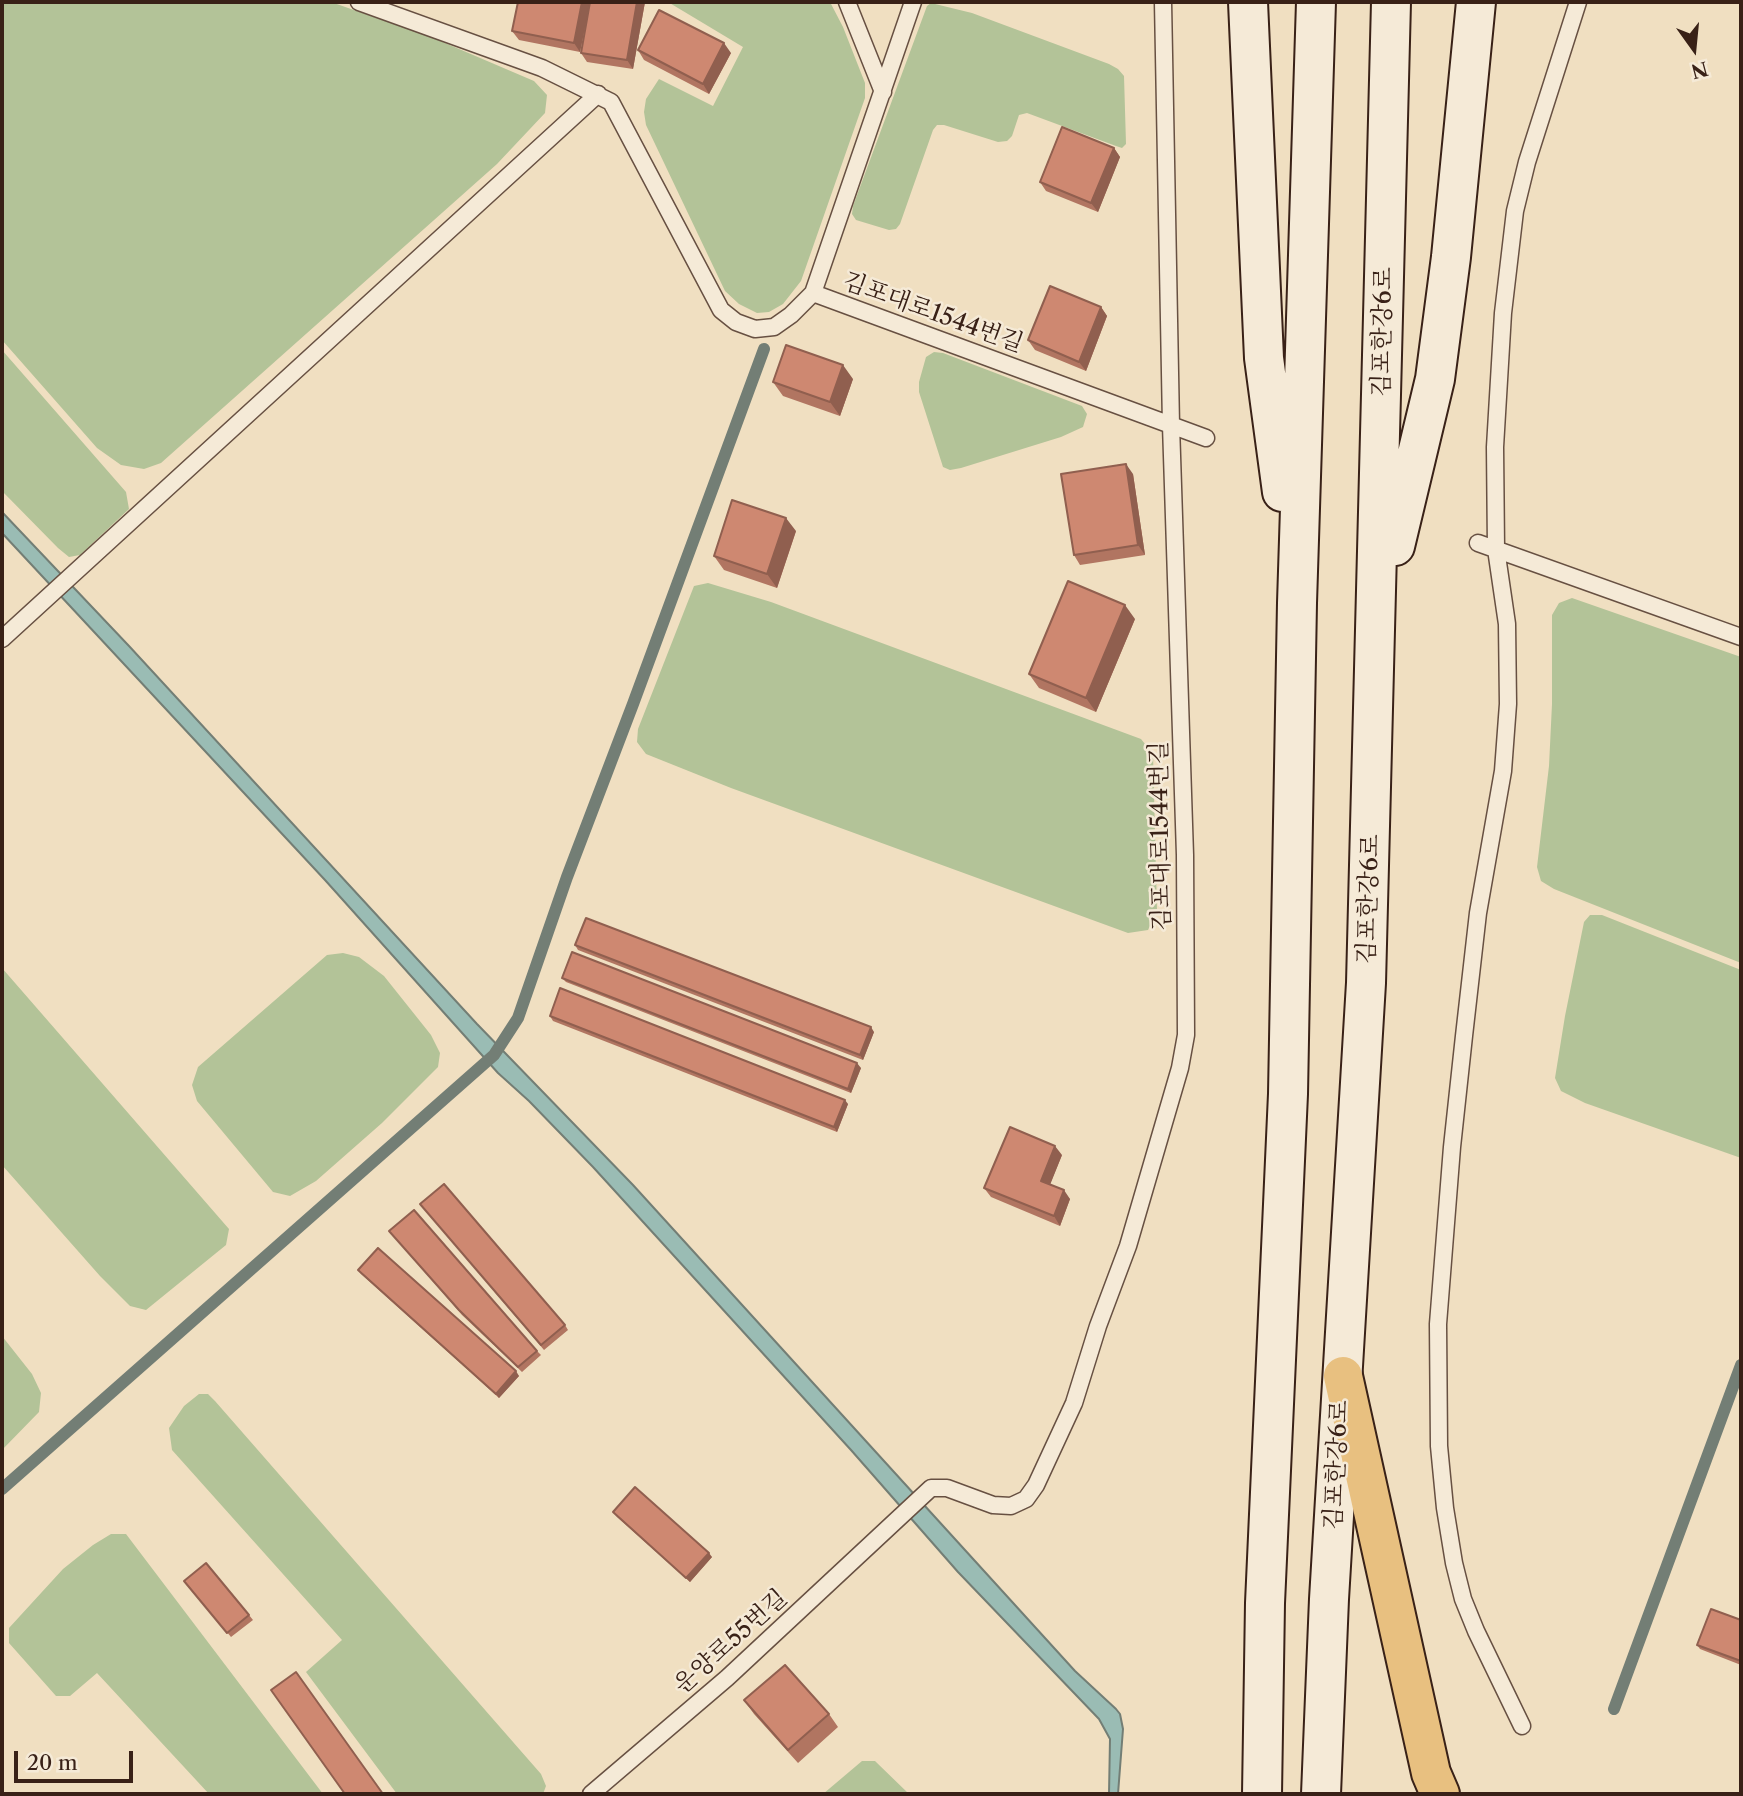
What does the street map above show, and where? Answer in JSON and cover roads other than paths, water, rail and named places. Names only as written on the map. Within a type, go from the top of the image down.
[{"type":"highway","points":[[1343,1376],[1431,1773],[1440,1794]]},
{"type":"street","points":[[1248,2],[1264,358],[1297,603]]},
{"type":"street","points":[[1262,1794],[1265,1603],[1288,1094],[1297,603],[1316,2]]},
{"type":"street","name":"김포한강6로","points":[[1321,1794],[1366,983],[1391,2]]},
{"type":"street","points":[[1377,620],[1435,379],[1451,257],[1476,2]]},
{"type":"lane","name":"김포대로1544번길","points":[[359,2],[542,68],[611,102],[722,310],[736,322],[755,329],[774,327],[791,315],[813,293],[913,2]]},
{"type":"lane","points":[[847,2],[883,92]]},
{"type":"lane","points":[[1163,2],[1171,425],[1206,439]]},
{"type":"lane","points":[[1522,1726],[1463,1599],[1445,1508],[1439,1446],[1438,1324],[1451,1160],[1478,913],[1503,771],[1508,704],[1507,624],[1496,550],[1495,447],[1503,313],[1515,211],[1538,120],[1578,2]]},
{"type":"lane","points":[[2,639],[598,94]]},
{"type":"lane","name":"김포대로1544번길","points":[[813,293],[1171,425],[1185,855],[1186,1035],[1180,1068],[1128,1246],[1097,1326],[1074,1403],[1036,1485],[1026,1499],[1011,1506],[993,1505],[947,1488],[931,1488]]},
{"type":"lane","points":[[1478,543],[1741,637]]},
{"type":"lane","name":"운양로55번길","points":[[591,1794],[727,1678],[931,1488]]},
{"type":"water","points":[[2,512],[477,1024],[633,1185],[1075,1671],[1116,1709],[1120,1714],[1123,1729],[1118,1794],[1109,1794],[1110,1739],[1099,1719],[958,1572],[851,1450],[593,1167],[498,1073],[325,880],[2,533]]},
{"type":"waterway","points":[[2,1489],[494,1055],[518,1018],[567,877],[764,349]]},
{"type":"waterway","points":[[1614,1709],[1741,1365]]}]
